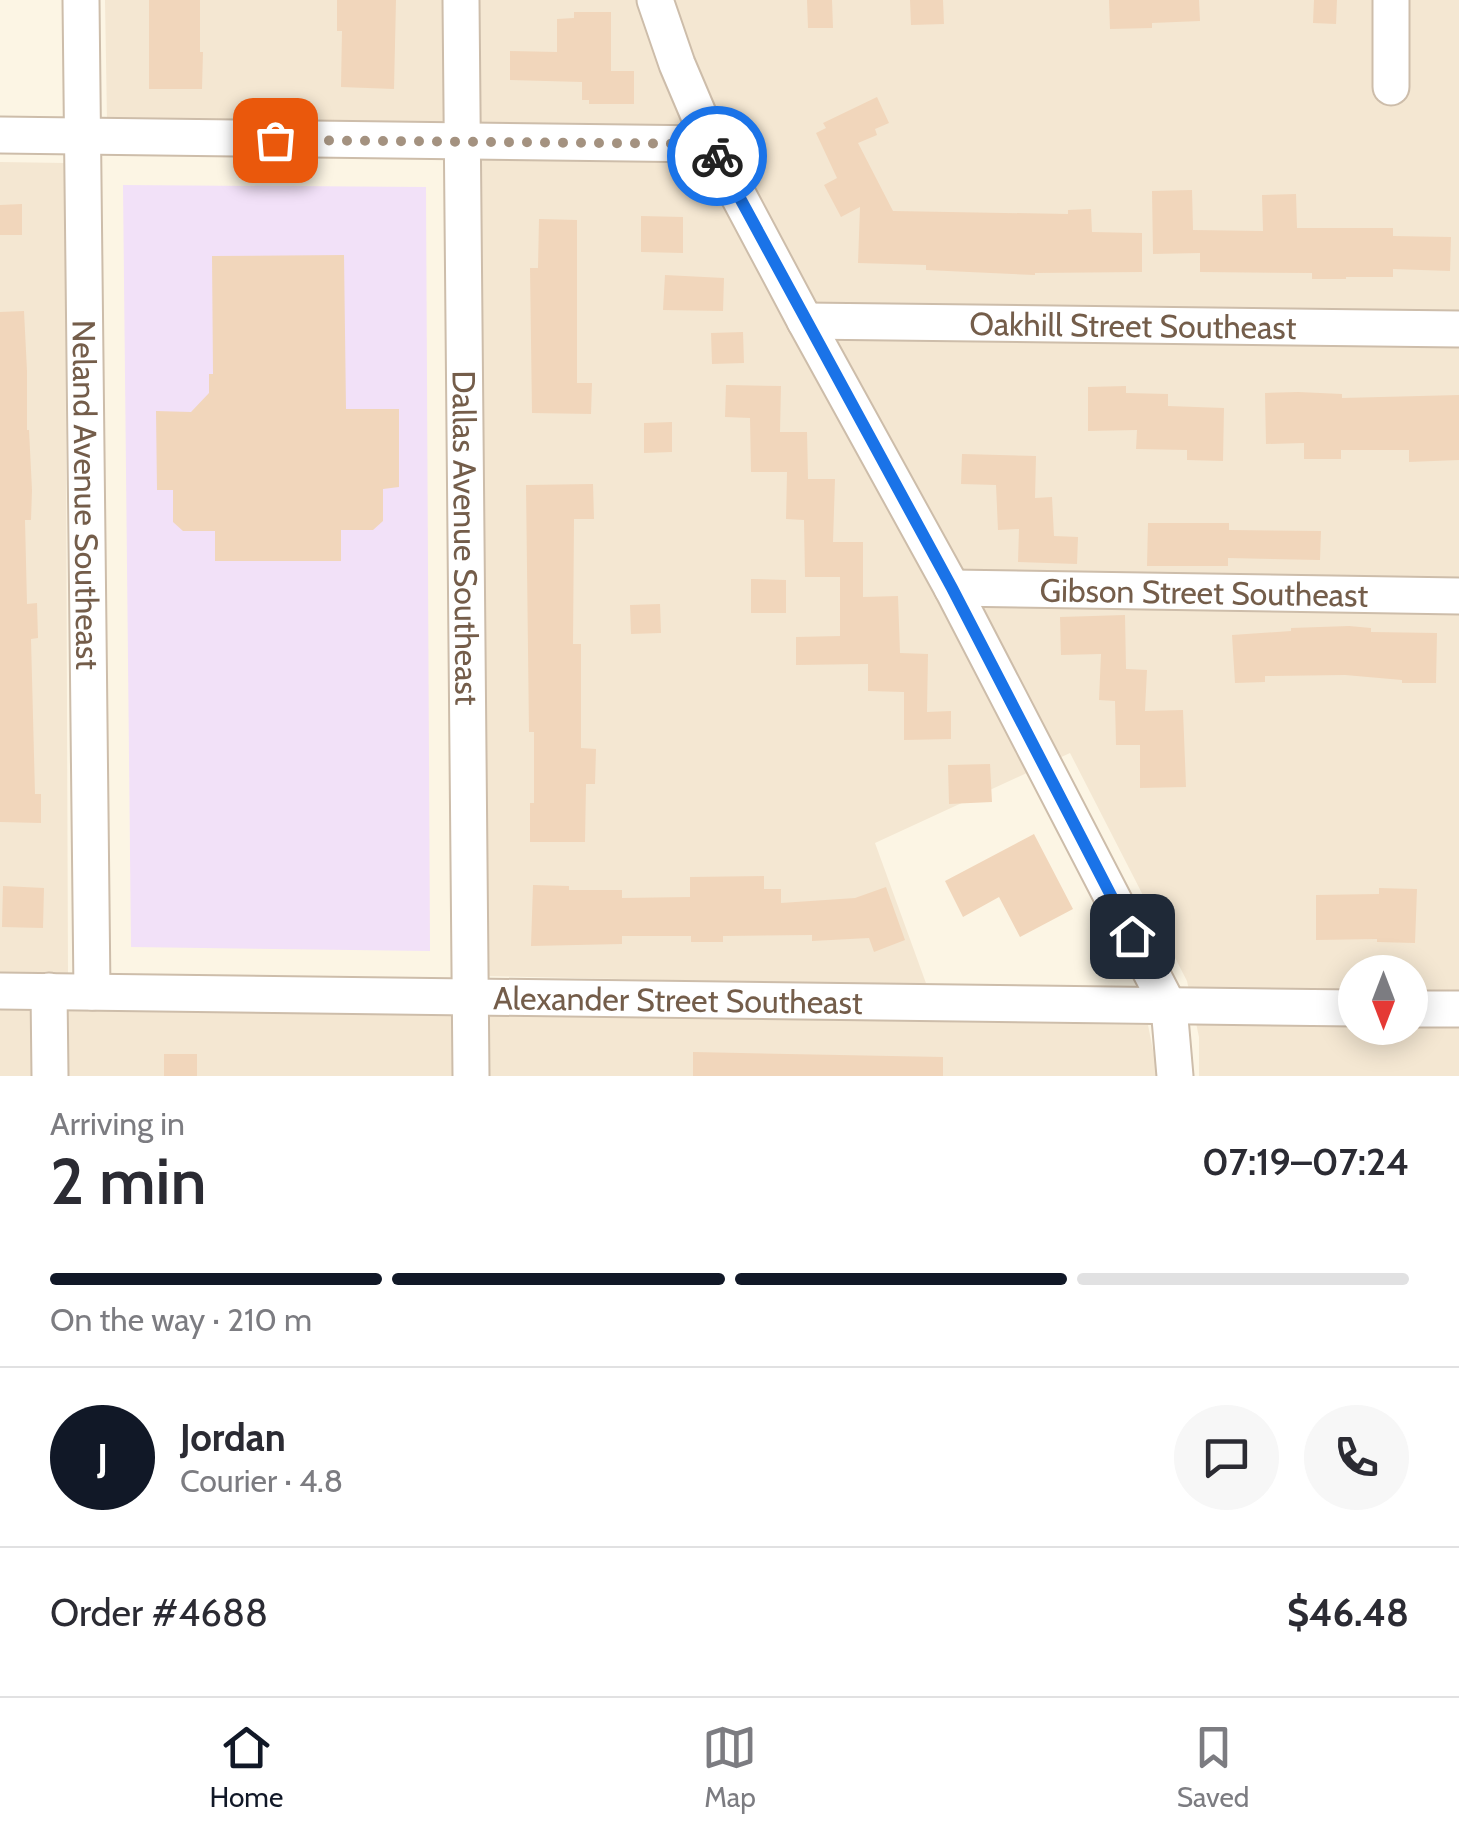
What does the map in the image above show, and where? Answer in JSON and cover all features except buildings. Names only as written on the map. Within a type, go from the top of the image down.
[{"type":"street","name":"Neland Avenue Southeast","points":[[81,0],[92,992]]},
{"type":"street","name":"Dallas Avenue Southeast","points":[[460,0],[471,1076]]},
{"type":"street","points":[[655,0],[710,144],[952,588],[1169,1007],[1174,1076]]},
{"type":"street","points":[[1390,87],[1391,0]]},
{"type":"street","points":[[0,135],[710,144]]},
{"type":"street","name":"Oakhill Street Southeast","points":[[805,321],[1459,329]]},
{"type":"street","name":"Gibson Street Southeast","points":[[952,588],[1459,596]]},
{"type":"street","name":"Alexander Street Southeast","points":[[0,990],[1338,1008]]},
{"type":"street","points":[[50,991],[50,1076]]},
{"type":"street","points":[[1428,1009],[1459,1009]]},
{"type":"shaded area","points":[[105,0],[444,0],[444,125],[107,121]]},
{"type":"shaded area","points":[[472,0],[1459,0],[1459,1076],[1199,1076],[1199,1037],[1187,981],[1070,753],[875,843],[927,986],[483,976]]},
{"type":"shaded area","points":[[0,162],[65,163],[68,975],[0,974]]},
{"type":"shaded area","points":[[123,185],[426,187],[430,951],[131,947]]},
{"type":"shaded area","points":[[0,1008],[1148,1025],[1158,1076],[0,1076]]},
{"type":"way so far","points":[[275,140],[710,144],[717,156]]},
{"type":"route","points":[[717,156],[952,588],[1132,936]]}]
